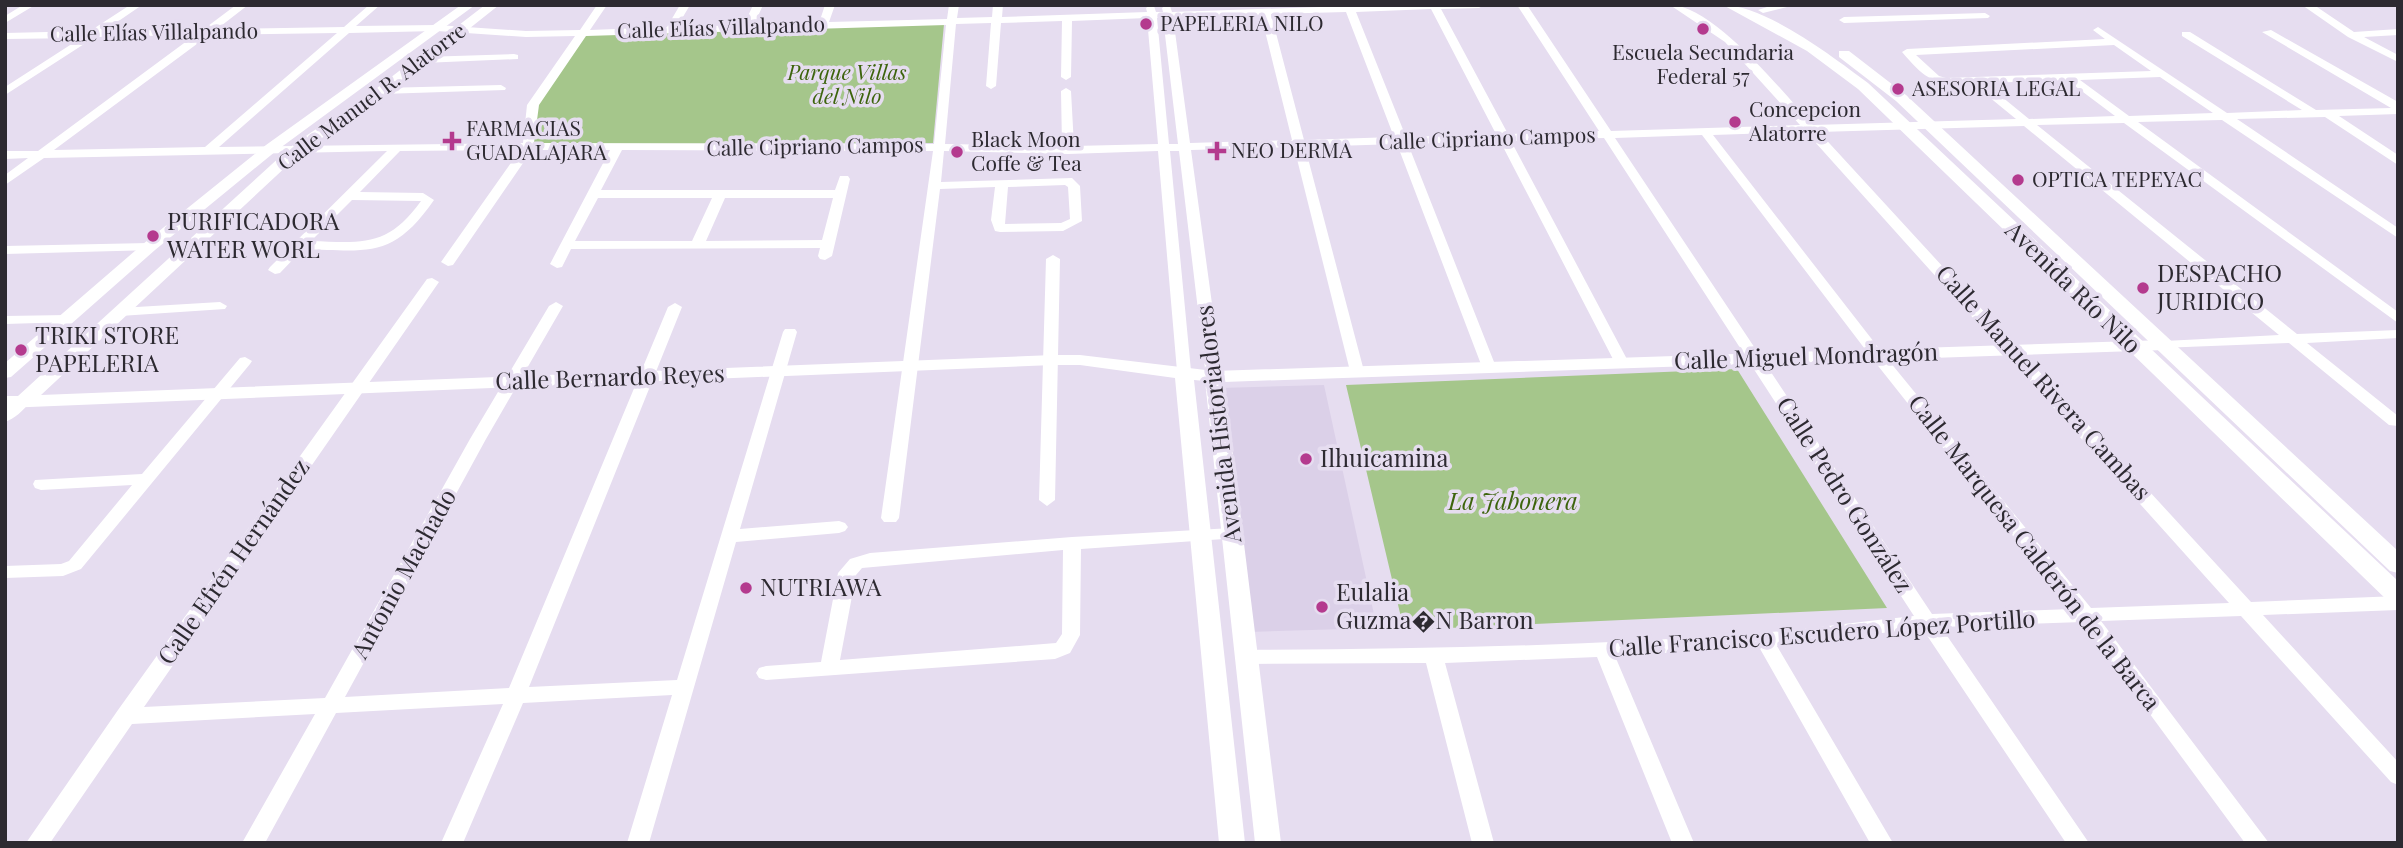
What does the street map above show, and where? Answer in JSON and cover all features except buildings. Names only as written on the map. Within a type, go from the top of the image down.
[{"type":"main road","name":"Avenida Río Nilo","points":[[1729,5],[1828,58],[1905,125],[2133,346],[2398,596]]},
{"type":"main road","name":"Avenida Río Nilo","points":[[1758,8],[1816,37],[1859,64],[1930,125],[2398,565]]},
{"type":"street","points":[[5,20],[30,5]]},
{"type":"street","points":[[5,92],[137,5]]},
{"type":"street","points":[[5,181],[243,5]]},
{"type":"street","points":[[209,150],[375,5]]},
{"type":"street","name":"Calle Manuel R. Alatorre","points":[[5,373],[149,247],[271,148],[469,5]]},
{"type":"street","name":"Calle Manuel R. Alatorre","points":[[5,417],[14,402],[120,312],[299,147],[382,91],[493,5]]},
{"type":"street","points":[[448,262],[528,147],[533,105],[602,5]]},
{"type":"street","points":[[670,30],[685,5]]},
{"type":"street","points":[[748,27],[758,5]]},
{"type":"street","points":[[824,24],[830,5]]},
{"type":"street","points":[[890,518],[913,367],[939,145],[942,86],[954,5]]},
{"type":"street","points":[[991,86],[998,5]]},
{"type":"street","points":[[1066,77],[1072,5]]},
{"type":"street","name":"Calle Elías Villalpando","points":[[5,36],[437,28],[459,32],[583,33],[824,24],[906,18],[998,21],[1070,18],[1151,10],[1265,12],[1479,5]]},
{"type":"street","name":"Calle Pedro González","points":[[1522,5],[1927,621],[2078,843]]},
{"type":"street","name":"Calle Manuel Rivera Cambas","points":[[1675,5],[1729,40],[1812,128],[2398,776]]},
{"type":"street","points":[[1758,8],[1790,5]]},
{"type":"street","points":[[1881,5],[1896,19]]},
{"type":"street","points":[[1921,5],[1937,18]]},
{"type":"street","points":[[2307,5],[2351,35],[2398,59]]},
{"type":"street","points":[[1435,7],[1622,363]]},
{"type":"street","points":[[1350,9],[1489,367]]},
{"type":"street","name":"Avenida Historiadores","points":[[1151,10],[1161,148],[1232,843]]},
{"type":"street","name":"Avenida Historiadores","points":[[1168,10],[1268,843]]},
{"type":"street","points":[[1265,12],[1357,371]]},
{"type":"street","points":[[1844,20],[1985,16]]},
{"type":"street","points":[[2098,30],[2398,234]]},
{"type":"street","points":[[2267,32],[2398,109]]},
{"type":"street","points":[[2351,35],[2398,32]]},
{"type":"street","points":[[2186,34],[2398,160]]},
{"type":"street","points":[[2116,42],[1908,50],[1907,53],[1941,81],[2162,74]]},
{"type":"street","points":[[423,60],[514,57]]},
{"type":"street","points":[[2069,77],[2398,319]]},
{"type":"street","points":[[1975,80],[2395,422]]},
{"type":"street","points":[[382,91],[501,88]]},
{"type":"street","points":[[1066,91],[1068,149]]},
{"type":"street","name":"Calle Cipriano Campos","points":[[5,155],[299,147],[939,145],[1068,149],[1185,148],[2398,109]]},
{"type":"street","name":"Calle Marquesa Calderón de la Barca","points":[[1705,132],[1876,354],[2088,617],[2258,843]]},
{"type":"street","points":[[275,270],[398,147]]},
{"type":"street","points":[[557,264],[617,148]]},
{"type":"street","points":[[567,245],[697,245],[826,250],[845,179]]},
{"type":"street","points":[[933,186],[1068,181],[1074,186],[1076,221],[1063,227],[1000,228],[997,220],[1002,184]]},
{"type":"street","points":[[593,194],[840,194]]},
{"type":"street","points":[[697,245],[720,194]]},
{"type":"street","points":[[301,245],[377,246],[388,243],[396,239],[427,202],[427,198],[349,196]]},
{"type":"street","points":[[5,250],[149,247]]},
{"type":"street","points":[[1047,500],[1054,260]]},
{"type":"street","name":"Calle Efrén Hernández","points":[[37,843],[432,282]]},
{"type":"street","points":[[120,312],[220,306]]},
{"type":"street","name":"Antonio Machado","points":[[253,843],[333,705],[509,382],[556,306]]},
{"type":"street","points":[[452,843],[516,696],[675,307]]},
{"type":"street","points":[[5,320],[67,318]]},
{"type":"street","points":[[638,843],[682,687],[731,536],[790,332]]},
{"type":"street","name":"Calle Miguel Mondragón","points":[[1214,377],[2165,345],[2398,334]]},
{"type":"street","name":"Calle Bernardo Reyes","points":[[14,402],[1053,360],[1080,360],[1184,371],[1214,377]]},
{"type":"street","points":[[5,572],[62,570],[75,565],[245,361]]},
{"type":"street","points":[[41,484],[145,479]]},
{"type":"street","points":[[731,536],[839,527]]},
{"type":"street","points":[[829,669],[847,573],[856,563],[870,559],[1072,543],[1232,534]]},
{"type":"street","points":[[766,673],[1048,654],[1063,648],[1071,635],[1072,543]]},
{"type":"street","name":"Calle Francisco Escudero López Portillo","points":[[1247,657],[1434,656],[1602,650],[1764,640],[1927,621],[2249,611],[2398,603]]},
{"type":"street","points":[[1764,640],[1882,843]]},
{"type":"street","points":[[1602,650],[1683,843]]},
{"type":"street","points":[[1434,656],[1483,843]]},
{"type":"street","points":[[125,716],[682,687]]},
{"type":"shaded area","points":[[1324,385],[1377,628],[1249,632],[1219,388]]},
{"type":"green space","name":"Parque Villas del Nilo","points":[[944,24],[933,143],[533,144],[533,107],[585,34]]},
{"type":"green space","name":"La Jabonera","points":[[1737,369],[1887,608],[1404,630],[1346,385]]},
{"type":"place","name":"PAPELERIA NILO","points":[[1146,24]]},
{"type":"place","name":"Escuela Secundaria Federal 57","points":[[1703,29]]},
{"type":"place","name":"ASESORIA LEGAL","points":[[1898,89]]},
{"type":"place","name":"Concepcion Alatorre","points":[[1735,122]]},
{"type":"place","name":"FARMACIAS GUADALAJARA","points":[[452,141]]},
{"type":"place","name":"NEO DERMA","points":[[1217,151]]},
{"type":"place","name":"Black Moon Coffe & Tea","points":[[957,152]]},
{"type":"place","name":"OPTICA TEPEYAC","points":[[2018,180]]},
{"type":"place","name":"PURIFICADORA WATER WORL","points":[[153,236]]},
{"type":"place","name":"DESPACHO JURIDICO","points":[[2143,288]]},
{"type":"place","name":"TRIKI STORE PAPELERIA","points":[[21,350]]},
{"type":"place","name":"Ilhuicamina","points":[[1306,459]]},
{"type":"place","name":"NUTRIAWA","points":[[746,588]]},
{"type":"place","name":"Eulalia Guzma�N Barron","points":[[1322,607]]}]
